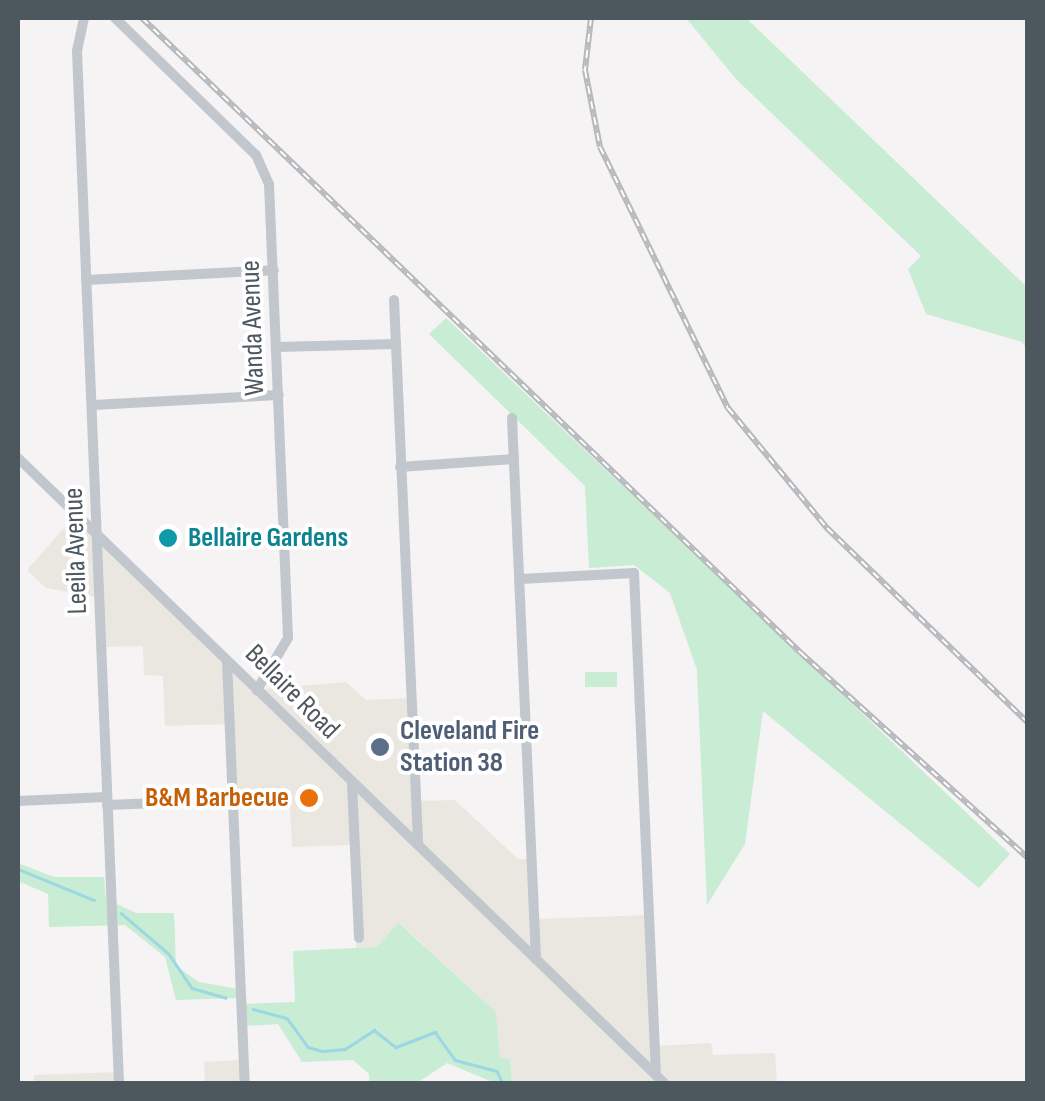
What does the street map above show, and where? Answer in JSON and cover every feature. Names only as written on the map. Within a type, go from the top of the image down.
[{"type":"street","name":"Leeila Avenue","points":[[84,18],[77,51],[119,1084]]},
{"type":"street","name":"Wanda Avenue","points":[[115,18],[264,167],[274,270],[288,638],[257,690]]},
{"type":"street","points":[[86,280],[274,270]]},
{"type":"street","points":[[394,300],[418,842]]},
{"type":"street","points":[[276,347],[396,344]]},
{"type":"street","points":[[93,405],[279,395]]},
{"type":"street","points":[[512,418],[536,959]]},
{"type":"street","name":"Bellaire Road","points":[[18,458],[665,1084]]},
{"type":"street","points":[[400,467],[514,459]]},
{"type":"street","points":[[520,580],[634,574],[656,1074]]},
{"type":"street","points":[[227,660],[244,1084]]},
{"type":"street","points":[[352,783],[359,938]]},
{"type":"street","points":[[18,801],[234,800]]},
{"type":"shaded area","points":[[79,511],[262,689],[346,682],[366,700],[413,698],[418,801],[455,800],[518,859],[534,859],[537,919],[651,915],[658,1046],[711,1043],[713,1055],[775,1053],[777,1083],[512,1083],[510,1060],[500,1059],[496,1012],[400,923],[376,947],[356,948],[351,845],[292,847],[290,807],[231,809],[228,724],[165,726],[163,676],[144,675],[143,646],[99,647],[97,597],[46,588],[27,570]]},
{"type":"shaded area","points":[[240,1060],[241,1083],[205,1083],[204,1062]]},
{"type":"shaded area","points":[[121,1072],[122,1083],[34,1083],[34,1075]]},
{"type":"green space","points":[[686,18],[746,18],[1027,287],[1027,349],[1022,342],[926,314],[908,269],[921,256],[736,79]]},
{"type":"green space","points":[[446,318],[1010,854],[979,888],[763,711],[745,844],[707,905],[697,670],[670,593],[634,565],[589,568],[585,486],[429,334]]},
{"type":"green space","points":[[585,672],[617,672],[617,687],[585,687]]},
{"type":"green space","points":[[18,863],[54,877],[104,877],[106,899],[136,913],[174,913],[176,966],[199,982],[238,989],[239,998],[176,1000],[165,957],[125,925],[49,927],[48,894],[18,881]]},
{"type":"green space","points":[[399,923],[496,1012],[500,1058],[510,1059],[512,1083],[495,1083],[447,1063],[417,1083],[369,1083],[369,1074],[353,1060],[302,1062],[278,1024],[244,1026],[243,1004],[295,1002],[293,951],[376,947]]},
{"type":"waterway","points":[[18,869],[94,900]]},
{"type":"waterway","points":[[121,913],[169,954],[192,988],[226,998]]},
{"type":"waterway","points":[[253,1009],[287,1018],[308,1047],[322,1051],[345,1049],[374,1030],[396,1047],[435,1032],[455,1060],[497,1071],[503,1084]]},
{"type":"railway","points":[[142,18],[801,653],[1028,858]]},
{"type":"railway","points":[[591,18],[585,70],[600,147],[728,408],[827,528],[1028,723]]},
{"type":"place","name":"Bellaire Gardens","points":[[168,538]]},
{"type":"place","name":"Cleveland Fire Station 38","points":[[380,747]]},
{"type":"place","name":"B&M Barbecue","points":[[309,798]]}]
